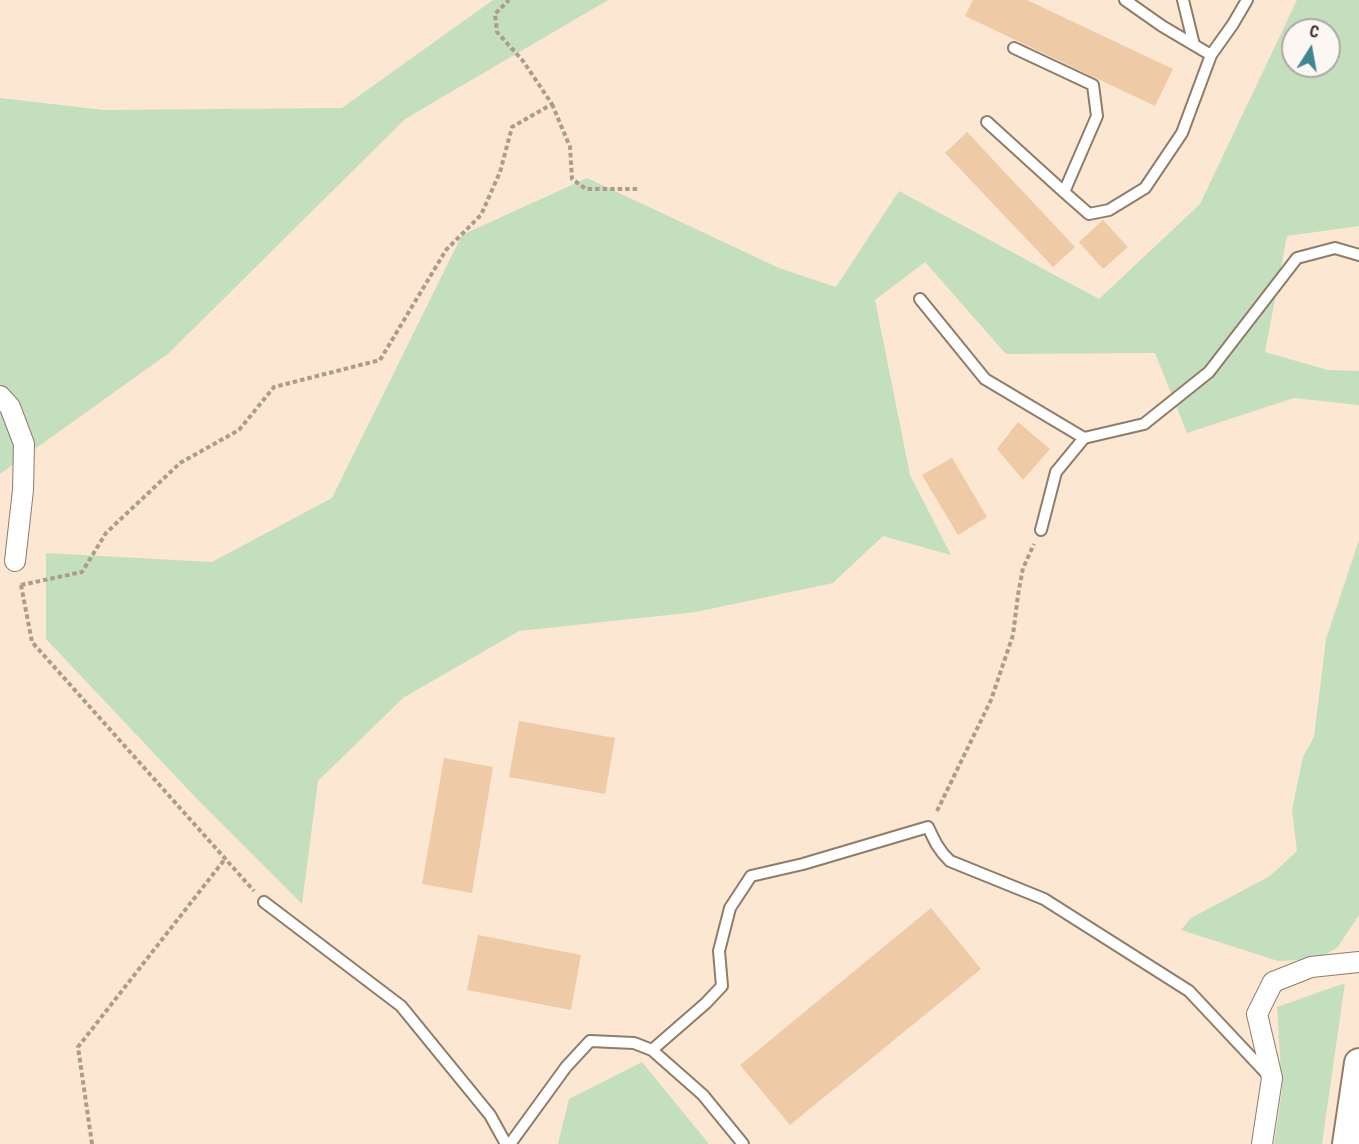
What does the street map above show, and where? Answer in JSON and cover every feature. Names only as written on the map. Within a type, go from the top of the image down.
[{"type":"main road","points":[[1347,1144],[1359,1063]]},
{"type":"street","points":[[0,396],[10,407],[24,444],[23,490],[15,561]]},
{"type":"street","points":[[1262,1144],[1272,1078],[1257,1014],[1273,982],[1311,966],[1359,962]]},
{"type":"lane","points":[[1183,0],[1194,45]]},
{"type":"lane","points":[[987,122],[1089,214],[1109,210],[1145,188],[1182,133],[1211,55],[1247,0]]},
{"type":"lane","points":[[1127,1],[1162,26],[1211,55]]},
{"type":"lane","points":[[1014,48],[1093,85],[1097,116],[1064,192]]},
{"type":"lane","points":[[1041,530],[1056,472],[1084,438],[1144,424],[1209,372],[1297,258],[1335,248],[1359,255]]},
{"type":"lane","points":[[920,299],[985,379],[1084,438]]},
{"type":"lane","points":[[652,1050],[722,986],[719,951],[730,908],[751,876],[803,864],[928,826],[937,846],[950,861],[1044,898],[1189,991],[1272,1078]]},
{"type":"lane","points":[[264,902],[401,1006],[490,1115],[508,1144],[566,1067],[590,1041],[634,1043],[652,1050],[704,1095],[743,1144]]},
{"type":"path","points":[[509,0],[495,14],[497,32],[524,61],[552,104],[570,147],[572,179],[586,189],[638,189]]},
{"type":"path","points":[[21,585],[82,572],[106,533],[180,463],[239,430],[274,387],[380,360],[447,250],[481,215],[500,172],[512,127],[552,104]]},
{"type":"path","points":[[928,826],[991,700],[1013,635],[1023,568],[1041,530]]},
{"type":"path","points":[[15,561],[32,642],[264,902]]},
{"type":"path","points":[[92,1144],[78,1047],[225,859]]},
{"type":"green space","points":[[493,0],[608,0],[405,119],[169,353],[0,474],[0,98],[104,110],[342,108]]},
{"type":"green space","points":[[1297,0],[1359,0],[1359,226],[1287,236],[1265,352],[1328,370],[1359,371],[1359,405],[1294,398],[1187,433],[1155,353],[1006,354],[925,262],[875,300],[910,475],[951,555],[883,536],[833,583],[696,612],[519,631],[403,698],[318,781],[302,904],[198,800],[46,639],[46,553],[212,562],[332,498],[462,235],[587,178],[779,268],[836,287],[899,191],[1099,299],[1200,204],[1281,34],[1281,78],[1341,78],[1341,18],[1288,18]]},
{"type":"green space","points":[[1359,540],[1359,915],[1337,948],[1317,959],[1278,961],[1181,930],[1191,918],[1270,876],[1297,851],[1292,810],[1303,757],[1314,737],[1326,639]]},
{"type":"green space","points":[[1345,983],[1322,1144],[1274,1144],[1282,1091],[1277,1007]]},
{"type":"green space","points":[[642,1062],[709,1144],[558,1144],[569,1099]]},
{"type":"building","points":[[973,0],[1027,0],[1173,69],[1155,106],[965,16]]},
{"type":"building","points":[[967,132],[1075,247],[1053,267],[945,153]]},
{"type":"building","points":[[1103,220],[1128,247],[1103,269],[1079,242]]},
{"type":"building","points":[[1018,422],[1050,449],[1023,480],[997,449]]},
{"type":"building","points":[[952,458],[987,517],[958,535],[922,475]]},
{"type":"building","points":[[519,721],[615,738],[605,794],[509,777]]},
{"type":"building","points":[[444,758],[493,767],[472,893],[422,884]]},
{"type":"building","points":[[931,908],[981,969],[790,1125],[740,1065]]},
{"type":"building","points":[[478,935],[581,955],[571,1010],[467,990]]}]
